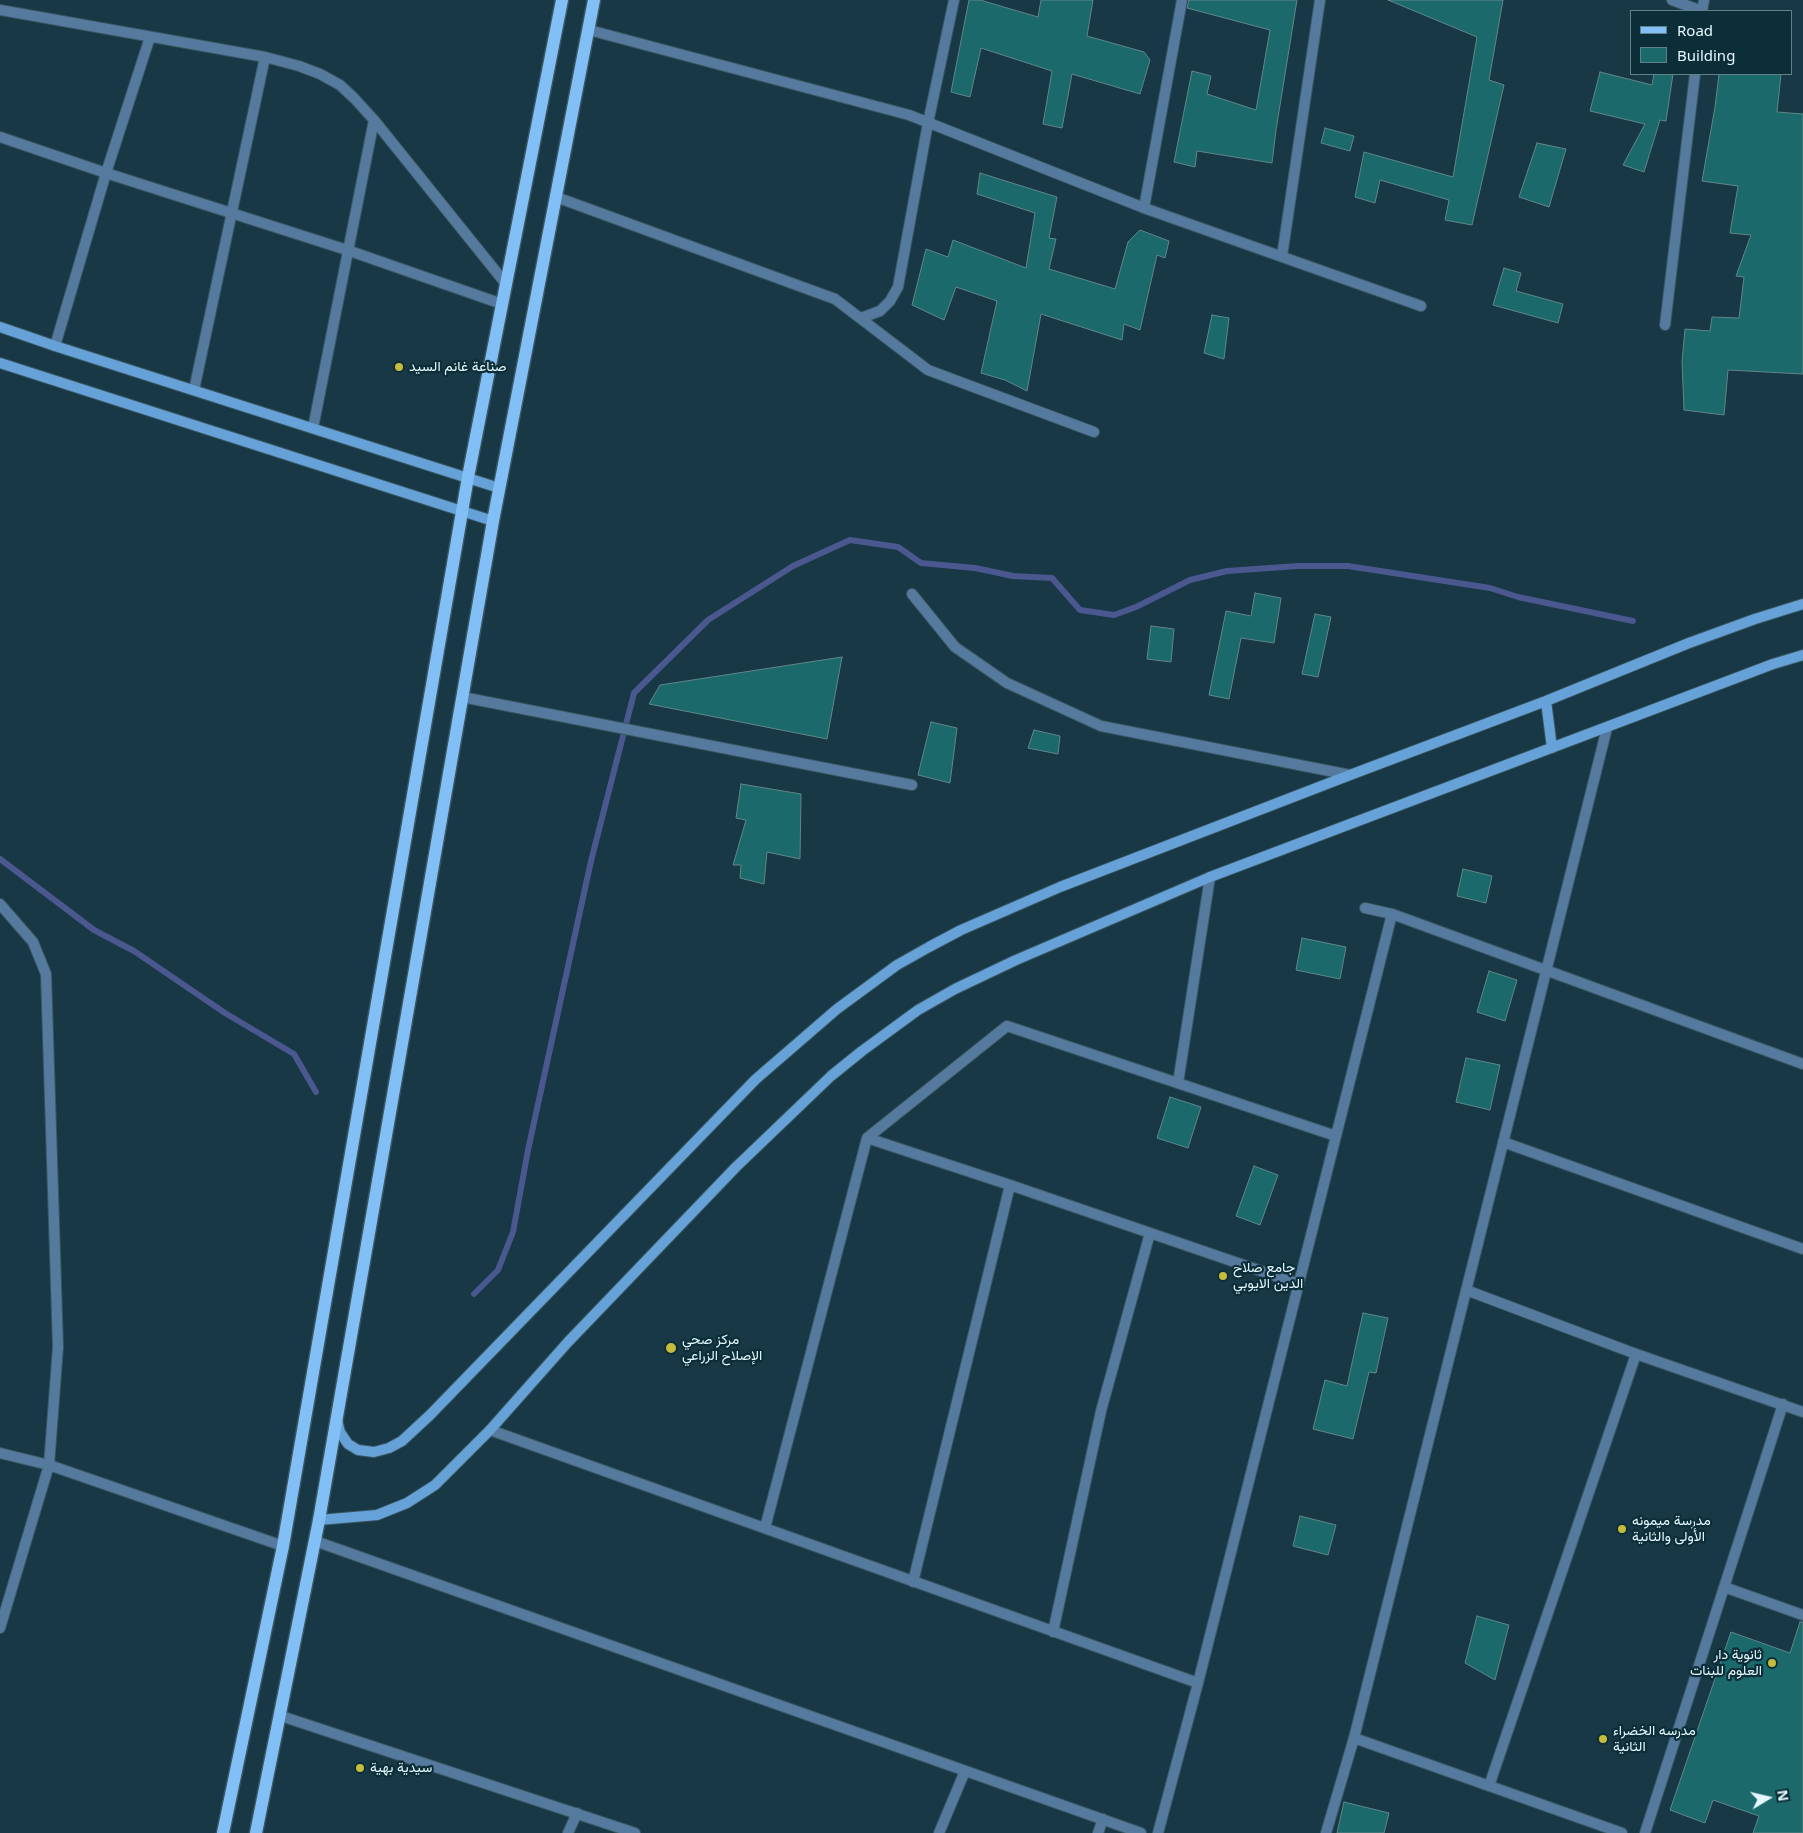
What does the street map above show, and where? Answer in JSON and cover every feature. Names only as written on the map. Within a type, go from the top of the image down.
[{"type":"main road","points":[[223,1833],[283,1546],[462,511],[562,0]]},
{"type":"main road","points":[[256,1833],[319,1520],[493,521],[594,0]]},
{"type":"street","points":[[861,318],[880,311],[890,301],[898,287],[928,123],[954,0]]},
{"type":"street","points":[[1144,208],[1182,0]]},
{"type":"street","points":[[1282,256],[1320,0]]},
{"type":"street","points":[[1672,0],[1699,10]]},
{"type":"street","points":[[0,10],[265,57],[320,74],[340,85],[374,120],[506,284]]},
{"type":"street","points":[[589,30],[909,115],[1144,208],[1421,306]]},
{"type":"street","points":[[55,346],[106,173],[150,36]]},
{"type":"street","points":[[194,390],[265,57]]},
{"type":"street","points":[[1665,325],[1694,75]]},
{"type":"street","points":[[313,428],[374,120]]},
{"type":"street","points":[[0,137],[347,250],[502,304]]},
{"type":"street","points":[[556,197],[835,299],[928,370],[1094,432]]},
{"type":"street","points":[[0,327],[499,488]]},
{"type":"street","points":[[0,363],[493,521]]},
{"type":"street","points":[[912,594],[955,648],[1007,684],[1102,726],[1350,775]]},
{"type":"street","points":[[336,1419],[340,1432],[348,1444],[358,1450],[374,1452],[402,1441],[420,1426],[756,1079],[830,1014],[896,965],[961,930],[1060,887],[1546,701],[1689,643],[1803,604]]},
{"type":"street","points":[[319,1520],[377,1515],[407,1504],[435,1485],[490,1430],[575,1335],[736,1167],[830,1076],[918,1010],[1016,960],[1210,877],[1773,664],[1803,655]]},
{"type":"street","points":[[462,697],[611,728],[912,786]]},
{"type":"street","points":[[1546,701],[1552,748]]},
{"type":"street","points":[[1326,1833],[1354,1738],[1607,728]]},
{"type":"street","points":[[1178,1083],[1210,877]]},
{"type":"street","points":[[0,904],[33,942],[46,974],[58,1347],[49,1466],[0,1628]]},
{"type":"street","points":[[1365,908],[1392,914],[1803,1064]]},
{"type":"street","points":[[1158,1833],[1198,1684],[1392,914]]},
{"type":"street","points":[[765,1528],[867,1138],[1007,1026],[1336,1136]]},
{"type":"street","points":[[867,1138],[1298,1284]]},
{"type":"street","points":[[1503,1142],[1803,1249]]},
{"type":"street","points":[[913,1582],[1010,1185]]},
{"type":"street","points":[[1053,1632],[1101,1411],[1150,1233]]},
{"type":"street","points":[[1466,1290],[1636,1354],[1803,1412]]},
{"type":"street","points":[[1489,1786],[1636,1354]]},
{"type":"street","points":[[1645,1833],[1782,1404]]},
{"type":"street","points":[[490,1430],[1198,1684]]},
{"type":"street","points":[[0,1453],[49,1466],[283,1546]]},
{"type":"street","points":[[315,1541],[1141,1833]]},
{"type":"street","points":[[1724,1588],[1803,1615]]},
{"type":"street","points":[[281,1716],[635,1833]]},
{"type":"street","points":[[1354,1738],[1622,1833]]},
{"type":"street","points":[[940,1833],[965,1771]]},
{"type":"street","points":[[568,1833],[577,1813]]},
{"type":"street","points":[[1098,1833],[1103,1820]]},
{"type":"building","points":[[969,0],[980,0],[1038,17],[1041,0],[1093,0],[1087,36],[1144,52],[1150,60],[1140,94],[1072,74],[1062,128],[1043,124],[1052,71],[981,48],[970,97],[951,92]]},
{"type":"building","points":[[1189,0],[1297,0],[1272,163],[1197,151],[1195,167],[1174,162],[1192,71],[1211,76],[1207,94],[1256,110],[1270,30],[1187,8]]},
{"type":"building","points":[[1388,0],[1503,0],[1489,80],[1504,85],[1472,225],[1445,220],[1449,200],[1380,180],[1375,203],[1355,197],[1364,152],[1453,177],[1477,37]]},
{"type":"building","points":[[1600,72],[1652,85],[1654,75],[1673,75],[1666,121],[1660,120],[1644,172],[1623,165],[1645,124],[1590,111]]},
{"type":"building","points":[[1719,75],[1781,75],[1777,112],[1803,114],[1803,374],[1728,370],[1724,415],[1684,410],[1682,361],[1685,329],[1710,331],[1712,317],[1739,318],[1744,277],[1736,276],[1751,235],[1730,233],[1738,186],[1702,181]]},
{"type":"building","points":[[1325,128],[1354,136],[1350,151],[1321,143]]},
{"type":"building","points":[[1537,143],[1566,149],[1549,207],[1519,197]]},
{"type":"building","points":[[980,173],[1057,197],[1049,238],[1056,239],[1049,269],[1115,289],[1128,242],[1140,230],[1169,241],[1165,258],[1157,255],[1140,330],[1124,324],[1122,340],[1041,314],[1027,391],[1005,380],[981,373],[997,301],[956,287],[944,320],[912,305],[926,249],[948,257],[953,240],[1026,268],[1035,213],[977,194]]},
{"type":"building","points":[[1504,268],[1521,273],[1516,291],[1563,304],[1558,323],[1493,305]]},
{"type":"building","points":[[1212,315],[1229,318],[1224,359],[1204,353]]},
{"type":"building","points":[[1255,593],[1281,598],[1274,643],[1241,638],[1229,699],[1209,695],[1226,611],[1251,616]]},
{"type":"building","points":[[1315,614],[1331,617],[1318,677],[1302,674]]},
{"type":"building","points":[[1151,626],[1174,629],[1171,662],[1147,659]]},
{"type":"building","points":[[842,657],[827,739],[649,704],[660,685]]},
{"type":"building","points":[[931,722],[957,728],[950,783],[918,775]]},
{"type":"building","points":[[1034,730],[1060,736],[1058,754],[1028,748]]},
{"type":"building","points":[[741,784],[801,794],[800,859],[767,852],[764,884],[740,878],[741,865],[733,865],[746,820],[736,818]]},
{"type":"building","points":[[1463,869],[1492,876],[1486,903],[1457,896]]},
{"type":"building","points":[[1302,938],[1346,947],[1340,979],[1296,970]]},
{"type":"building","points":[[1489,971],[1517,980],[1505,1021],[1477,1012]]},
{"type":"building","points":[[1466,1058],[1500,1065],[1490,1110],[1456,1102]]},
{"type":"building","points":[[1170,1097],[1201,1107],[1188,1148],[1157,1138]]},
{"type":"building","points":[[1254,1166],[1278,1175],[1260,1225],[1236,1216]]},
{"type":"building","points":[[1363,1313],[1388,1318],[1376,1373],[1369,1372],[1353,1439],[1313,1429],[1325,1380],[1347,1386]]},
{"type":"building","points":[[1300,1516],[1336,1525],[1328,1555],[1293,1546]]},
{"type":"building","points":[[1477,1616],[1509,1625],[1495,1680],[1465,1663]]},
{"type":"building","points":[[1800,1622],[1803,1622],[1803,1833],[1753,1833],[1759,1816],[1713,1800],[1705,1823],[1670,1810],[1731,1632],[1790,1653]]},
{"type":"building","points":[[1344,1802],[1389,1813],[1384,1833],[1337,1833]]},
{"type":"waterway","points":[[474,1294],[498,1270],[513,1232],[528,1150],[591,861],[634,693],[708,620],[793,566],[850,540],[898,547],[921,563],[975,568],[1013,576],[1052,578],[1080,610],[1114,615],[1136,607],[1190,580],[1227,571],[1298,566],[1348,566],[1490,588],[1518,597],[1633,621]]},
{"type":"waterway","points":[[0,859],[94,930],[134,951],[225,1013],[294,1054],[316,1092]]},
{"type":"place","name":"صناعة غانم السيد","points":[[399,367]]},
{"type":"place","name":"جامع صلاح الدين الايوبي","points":[[1223,1276]]},
{"type":"place","name":"مركز صحي الإصلاح الزراعي","points":[[671,1348]]},
{"type":"place","name":"مدرسة ميمونه الأولى والثانية","points":[[1622,1529]]},
{"type":"place","name":"ثانوية دار العلوم للبنات","points":[[1772,1663]]},
{"type":"place","name":"مدرسه الخضراء الثانية","points":[[1603,1739]]},
{"type":"place","name":"سيدية بهية","points":[[360,1768]]}]
